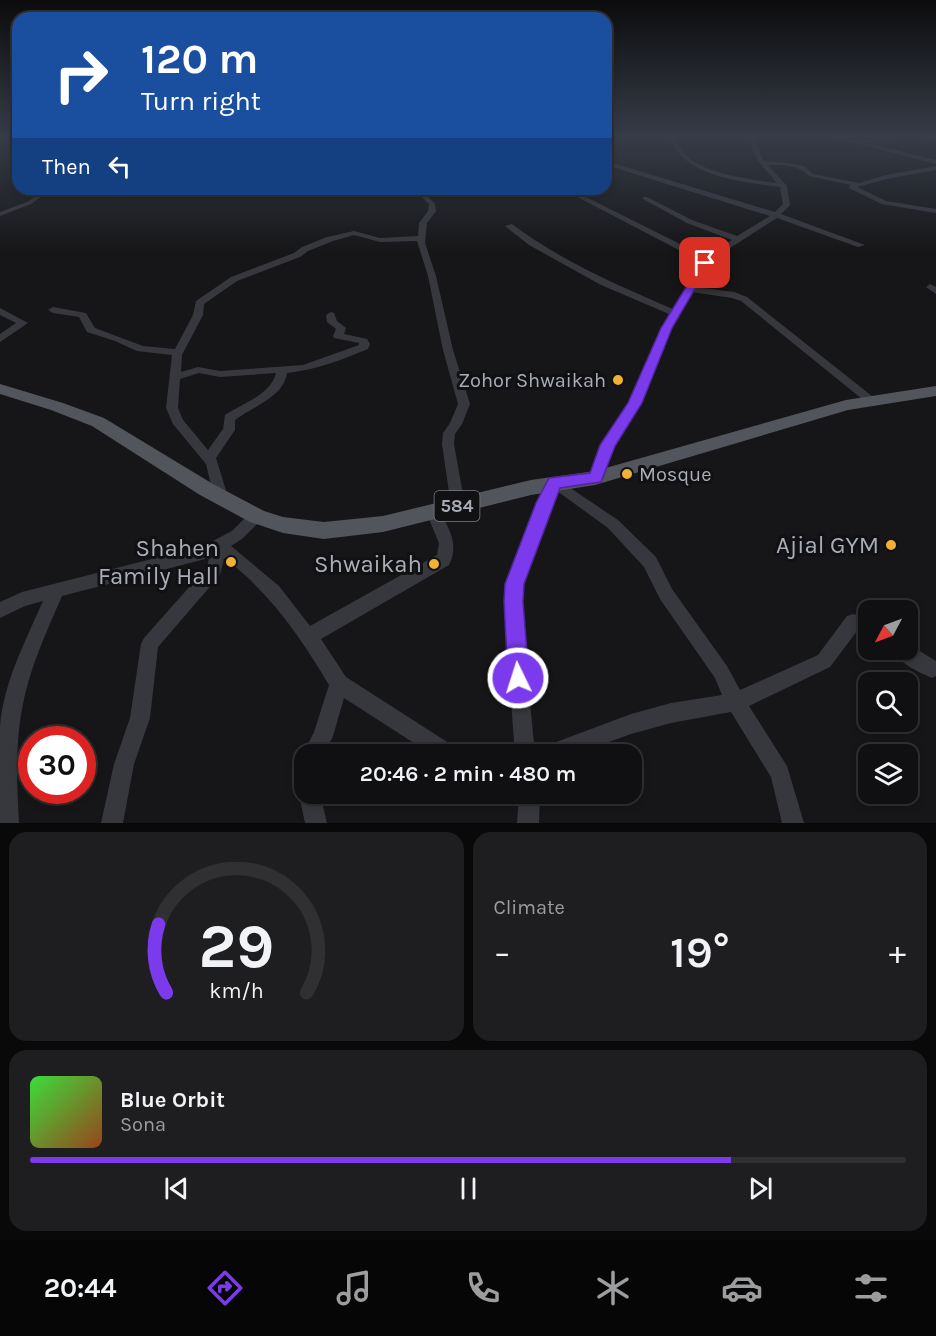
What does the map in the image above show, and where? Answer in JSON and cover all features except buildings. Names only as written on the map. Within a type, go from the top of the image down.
[{"type":"main road","name":"584","points":[[0,390],[93,420],[221,497],[257,515],[289,527],[322,531],[356,528],[434,512],[555,482],[596,478],[761,428],[872,400],[936,391]]},
{"type":"street","points":[[647,175],[776,215],[861,245]]},
{"type":"street","points":[[727,175],[784,186]]},
{"type":"street","points":[[596,478],[608,445],[635,403],[674,313],[707,261],[737,238],[776,215],[787,205],[788,198],[784,186],[774,175]]},
{"type":"street","points":[[813,175],[857,184],[901,175]]},
{"type":"street","points":[[857,184],[852,188],[884,203],[936,211]]},
{"type":"street","points":[[0,214],[29,203],[41,195]]},
{"type":"street","points":[[422,195],[433,207],[423,223],[421,238],[432,276],[450,359],[464,404],[456,424],[449,433],[448,444],[458,506]]},
{"type":"street","points":[[577,195],[707,261]]},
{"type":"street","points":[[645,198],[666,212],[700,227],[737,238]]},
{"type":"street","points":[[509,226],[532,243],[604,283],[674,313]]},
{"type":"street","points":[[221,497],[216,472],[209,458],[174,416],[172,408],[178,352],[198,315],[199,303],[234,279],[339,236],[357,232],[380,240],[421,238]]},
{"type":"street","points":[[689,289],[734,295],[744,299],[872,400]]},
{"type":"street","points":[[52,310],[83,315],[92,330],[119,339],[141,350],[178,352]]},
{"type":"street","points":[[0,311],[23,323],[0,339]]},
{"type":"street","points":[[176,377],[198,370],[220,374],[321,364],[364,347],[365,343],[362,340],[339,337],[338,333],[341,328],[332,322],[331,315]]},
{"type":"street","points":[[209,458],[229,430],[229,418],[272,390],[282,377],[282,369]]},
{"type":"street","points":[[524,744],[517,661],[514,584],[544,503],[555,482],[613,524],[650,562],[666,594],[721,672],[736,702],[780,772],[793,823]]},
{"type":"street","points":[[309,636],[443,560],[447,555],[448,546],[434,512]]},
{"type":"street","points":[[0,610],[22,599],[133,569],[196,556],[237,535],[257,515]]},
{"type":"street","points":[[219,546],[273,591],[309,636],[339,684],[432,744]]},
{"type":"street","points":[[112,823],[124,764],[140,718],[150,644],[214,570],[219,546]]},
{"type":"street","points":[[8,823],[8,759],[12,708],[24,665],[56,590]]},
{"type":"street","points":[[577,744],[631,724],[671,713],[736,702],[824,661],[853,621],[858,623]]},
{"type":"street","points":[[918,660],[932,669]]},
{"type":"street","points":[[319,744],[339,684]]},
{"type":"street","points":[[312,804],[316,823]]},
{"type":"street","points":[[528,823],[531,804]]},
{"type":"place","name":"Zohor Shwaikah","points":[[618,380]]},
{"type":"place","name":"Mosque","points":[[627,474]]},
{"type":"place","name":"Ajial GYM","points":[[891,545]]},
{"type":"place","name":"Shahen Family Hall","points":[[231,562]]},
{"type":"place","name":"Shwaikah","points":[[434,564]]},
{"type":"route","points":[[518,678],[514,584],[544,503],[555,482],[596,478],[608,445],[635,403],[666,328],[705,263]]}]
